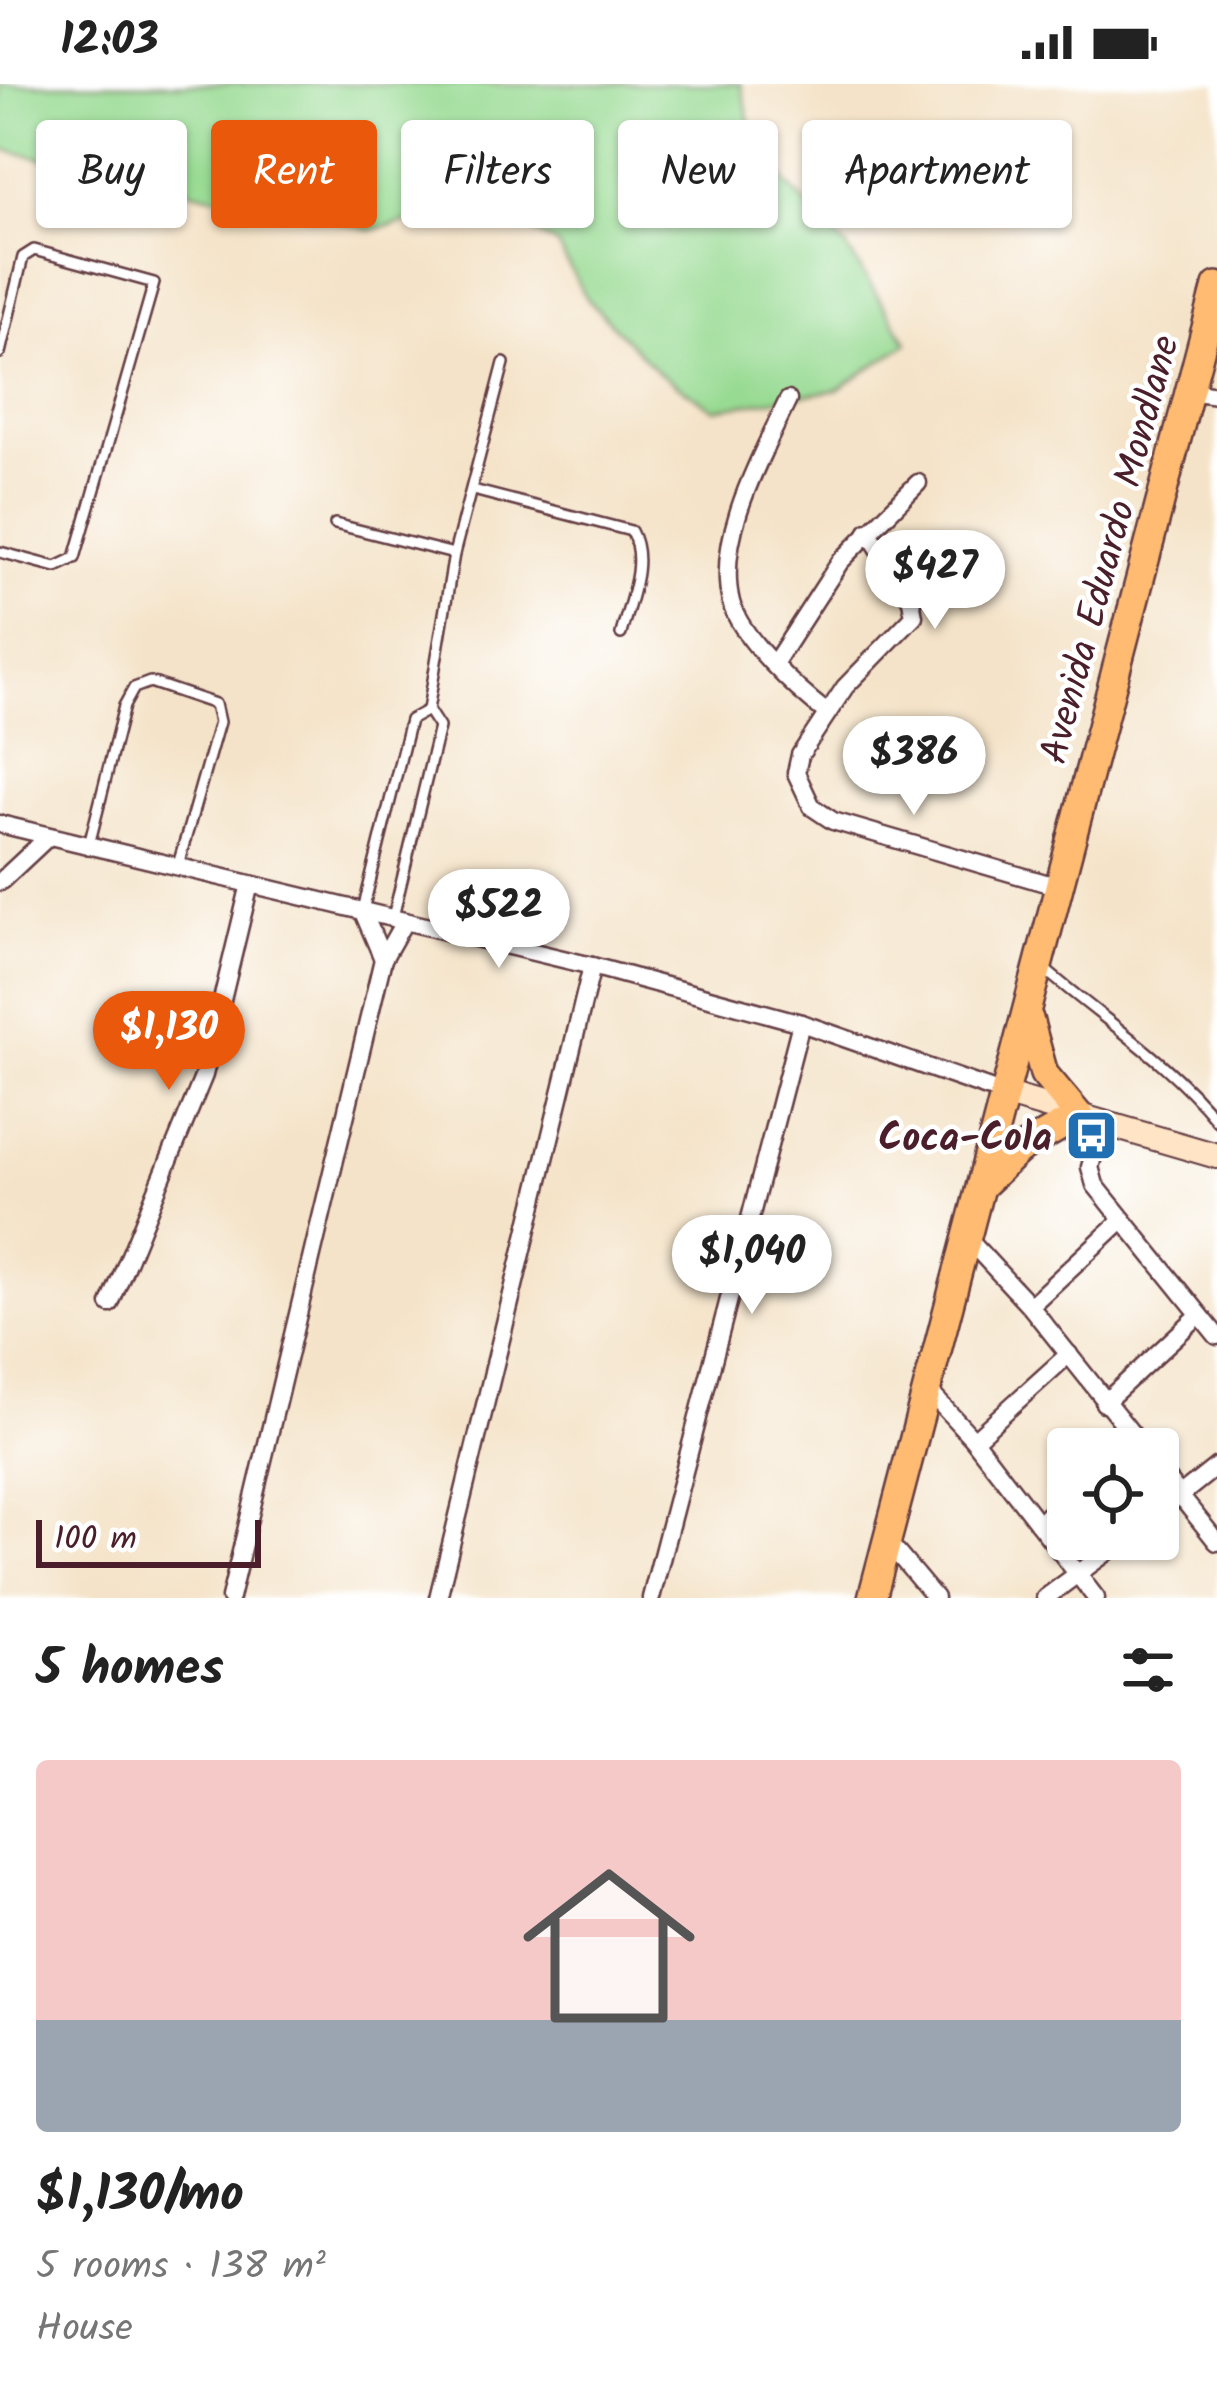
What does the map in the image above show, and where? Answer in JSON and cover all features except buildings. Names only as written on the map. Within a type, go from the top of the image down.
[{"type":"main road","name":"Avenida Eduardo Mondlane","points":[[872,1598],[1060,887],[1203,393],[1217,286]]},
{"type":"main road","points":[[1028,1015],[1043,1074],[1087,1120]]},
{"type":"main road","points":[[1007,1095],[1217,1156]]},
{"type":"main road","points":[[982,1185],[1019,1150],[1087,1120]]},
{"type":"street","points":[[788,400],[758,463],[733,536],[736,613],[773,664],[827,712]]},
{"type":"street","points":[[773,664],[819,589],[917,483]]},
{"type":"street","points":[[868,531],[911,600],[914,616],[827,712],[796,772],[812,807],[833,821],[1060,887]]},
{"type":"street","points":[[0,824],[176,871],[592,966],[801,1023],[1007,1095]]},
{"type":"street","points":[[0,882],[47,838]]},
{"type":"street","points":[[110,1304],[204,1075],[249,888]]},
{"type":"street","points":[[363,912],[382,959]]},
{"type":"street","points":[[230,1598],[382,959],[398,921]]},
{"type":"street","points":[[438,1598],[592,966]]},
{"type":"street","points":[[651,1598],[801,1023]]},
{"type":"street","points":[[1087,1120],[1095,1185],[1217,1336]]},
{"type":"street","points":[[1030,1306],[1123,1220]]},
{"type":"street","points":[[966,1237],[1070,1354],[1123,1428]]},
{"type":"street","points":[[1104,1403],[1199,1315]]},
{"type":"street","points":[[974,1440],[1070,1354]]},
{"type":"street","points":[[926,1388],[974,1440],[1096,1598]]},
{"type":"street","points":[[1217,1466],[1180,1496],[1217,1542]]},
{"type":"street","points":[[1038,1523],[1047,1516]]},
{"type":"street","points":[[888,1542],[934,1598]]},
{"type":"street","points":[[1046,1598],[1097,1560]]},
{"type":"lane","points":[[0,353],[23,256],[34,250],[154,283],[75,559],[56,566],[0,552]]},
{"type":"lane","points":[[398,921],[439,727],[428,710],[454,554],[504,363]]},
{"type":"lane","points":[[473,490],[631,531],[640,547],[639,562],[621,634]]},
{"type":"lane","points":[[335,524],[454,554]]},
{"type":"lane","points":[[88,849],[124,706],[134,688],[150,682],[215,704],[219,722],[176,871]]},
{"type":"lane","points":[[363,912],[410,720],[428,710]]},
{"type":"lane","points":[[1040,966],[1106,1023],[1163,1059],[1217,1121]]},
{"type":"green space","points":[[0,84],[741,84],[750,120],[618,120],[618,228],[778,228],[778,174],[802,200],[802,228],[828,228],[846,247],[908,343],[837,390],[714,409],[659,373],[587,299],[557,245],[528,228],[594,228],[594,120],[401,120],[401,223],[370,230],[361,228],[377,228],[377,120],[211,120],[211,195],[187,190],[187,120],[36,120],[36,157],[0,149]]},
{"type":"place","name":"Coca-Cola","points":[[1091,1136]]}]
